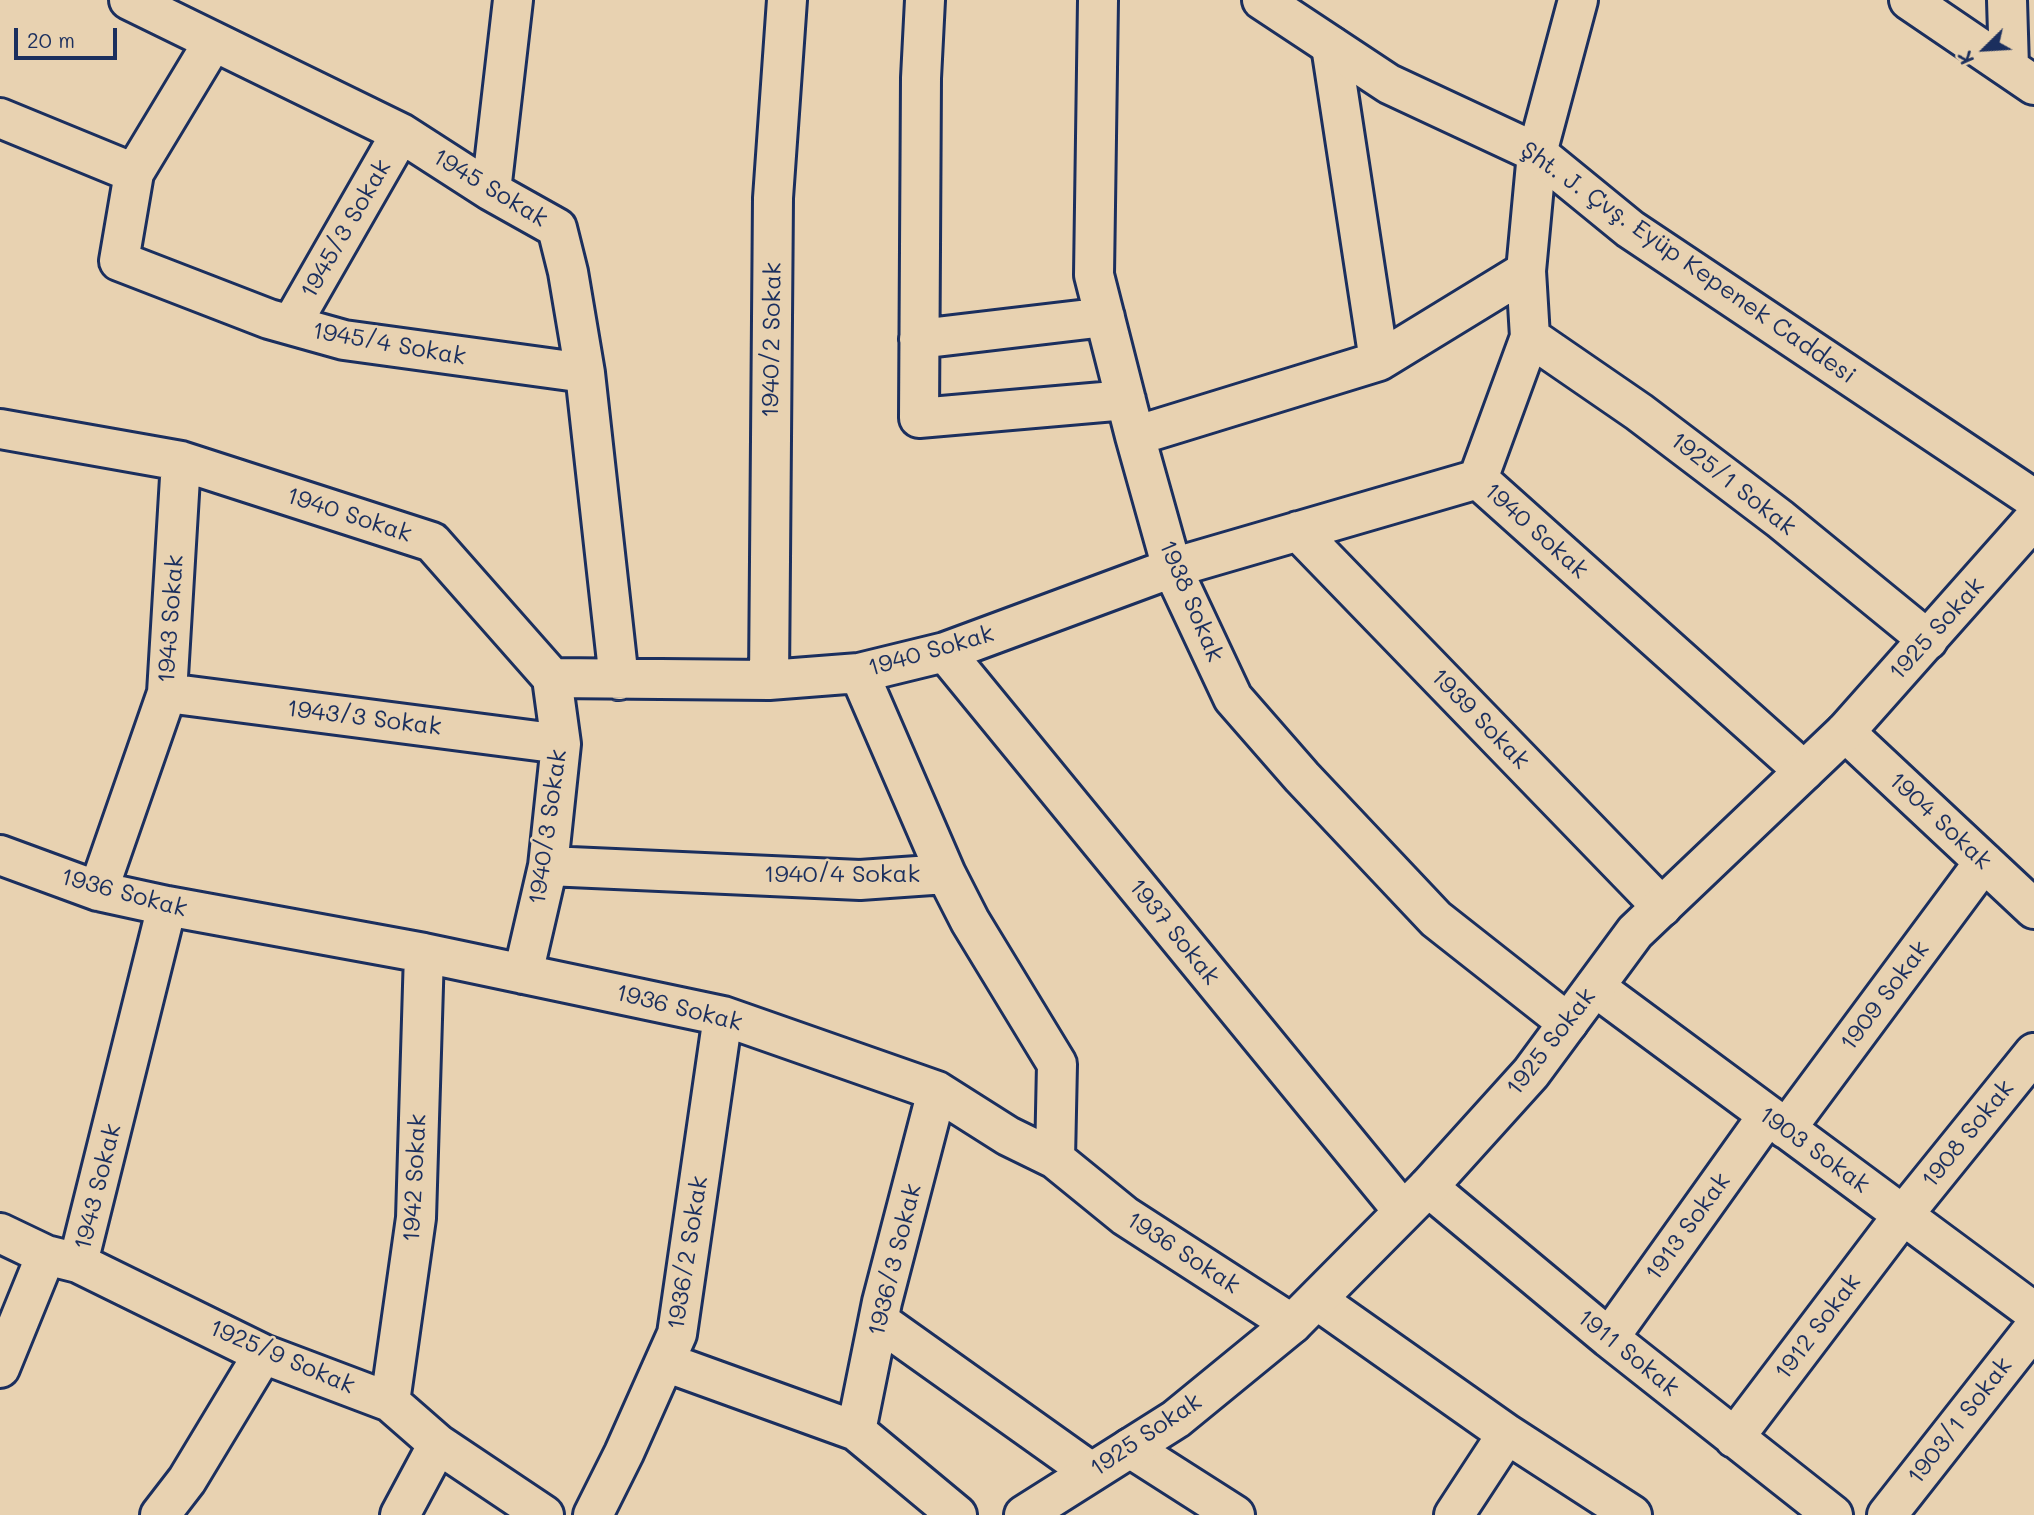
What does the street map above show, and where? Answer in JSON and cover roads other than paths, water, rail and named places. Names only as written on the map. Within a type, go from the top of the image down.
[{"type":"street","name":"1945 Sokak","points":[[129,0],[401,133],[491,191],[557,228],[568,272],[585,373],[619,680]]},
{"type":"street","points":[[491,191],[513,0]]},
{"type":"street","name":"1940/2 Sokak","points":[[769,680],[773,198],[787,0]]},
{"type":"street","points":[[925,0],[921,78],[919,418],[1131,418],[1379,361],[1526,271]]},
{"type":"street","name":"1938 Sokak","points":[[1098,0],[1094,275],[1172,568],[1233,698],[1436,919],[1568,1023]]},
{"type":"street","name":"Şht. J. Çvş. Eyüp Kepenek Caddesi","points":[[1262,0],[1389,84],[1540,143],[1630,229],[2034,499]]},
{"type":"street","points":[[1478,479],[1530,338],[1526,271],[1540,143],[1578,0]]},
{"type":"street","points":[[1909,0],[2022,76]]},
{"type":"street","points":[[2007,0],[2022,76]]},
{"type":"street","points":[[0,118],[134,173],[214,42]]},
{"type":"street","points":[[1331,46],[1379,361]]},
{"type":"street","name":"1945/3 Sokak","points":[[291,326],[401,133]]},
{"type":"street","name":"1945/4 Sokak","points":[[134,173],[119,261],[270,319],[344,340],[585,373]]},
{"type":"street","points":[[919,339],[1105,317]]},
{"type":"street","name":"1925/1 Sokak","points":[[1530,338],[1639,412],[1780,519],[1928,640]]},
{"type":"street","name":"1940 Sokak","points":[[0,429],[181,461],[432,542],[552,678],[769,680],[859,673],[945,652],[1172,568],[1478,479],[1804,771]]},
{"type":"street","name":"1943 Sokak","points":[[98,891],[167,693],[181,461]]},
{"type":"street","name":"1925 Sokak","points":[[1024,1515],[1176,1419],[1305,1312],[1416,1199],[1531,1073],[1635,932],[1845,732],[2034,519]]},
{"type":"street","name":"1939 Sokak","points":[[1298,531],[1662,907]]},
{"type":"street","name":"1937 Sokak","points":[[945,652],[1416,1199]]},
{"type":"street","points":[[859,673],[946,874]]},
{"type":"street","name":"1940/3 Sokak","points":[[523,974],[548,866],[561,744],[552,678]]},
{"type":"street","name":"1943/3 Sokak","points":[[167,693],[561,744]]},
{"type":"street","name":"1904 Sokak","points":[[1845,732],[2034,909]]},
{"type":"street","name":"1936 Sokak","points":[[0,855],[98,891],[424,953],[723,1016],[937,1091],[1008,1136],[1055,1159],[1125,1216],[1305,1312],[1507,1434],[1632,1515]]},
{"type":"street","name":"1909 Sokak","points":[[1777,1122],[1984,862]]},
{"type":"street","name":"1940/4 Sokak","points":[[548,866],[860,880],[946,874],[970,921],[1057,1064],[1055,1159]]},
{"type":"street","name":"1943 Sokak","points":[[0,1368],[62,1259],[167,906]]},
{"type":"street","name":"1942 Sokak","points":[[390,1402],[416,1218],[424,953]]},
{"type":"street","name":"1903 Sokak","points":[[1595,987],[1903,1215],[2031,1306]]},
{"type":"street","name":"1936/2 Sokak","points":[[593,1515],[677,1334],[723,1016]]},
{"type":"street","name":"1908 Sokak","points":[[1903,1215],[2034,1053]]},
{"type":"street","name":"1936/3 Sokak","points":[[856,1430],[878,1321],[937,1091]]},
{"type":"street","name":"1913 Sokak","points":[[1609,1338],[1777,1122]]},
{"type":"street","name":"1911 Sokak","points":[[1416,1199],[1609,1338],[1833,1515]]},
{"type":"street","name":"1912 Sokak","points":[[1734,1438],[1903,1215]]},
{"type":"street","name":"1925/9 Sokak","points":[[0,1233],[62,1259],[263,1354],[390,1402],[438,1444],[544,1515]]},
{"type":"street","name":"1903/1 Sokak","points":[[1887,1515],[2031,1306]]},
{"type":"street","points":[[878,1321],[1091,1472]]},
{"type":"street","points":[[160,1515],[187,1480],[263,1354]]},
{"type":"street","points":[[665,1362],[856,1430],[957,1515]]},
{"type":"street","points":[[1454,1515],[1507,1434]]},
{"type":"street","points":[[400,1515],[438,1444]]},
{"type":"street","points":[[1130,1448],[1235,1515]]}]
